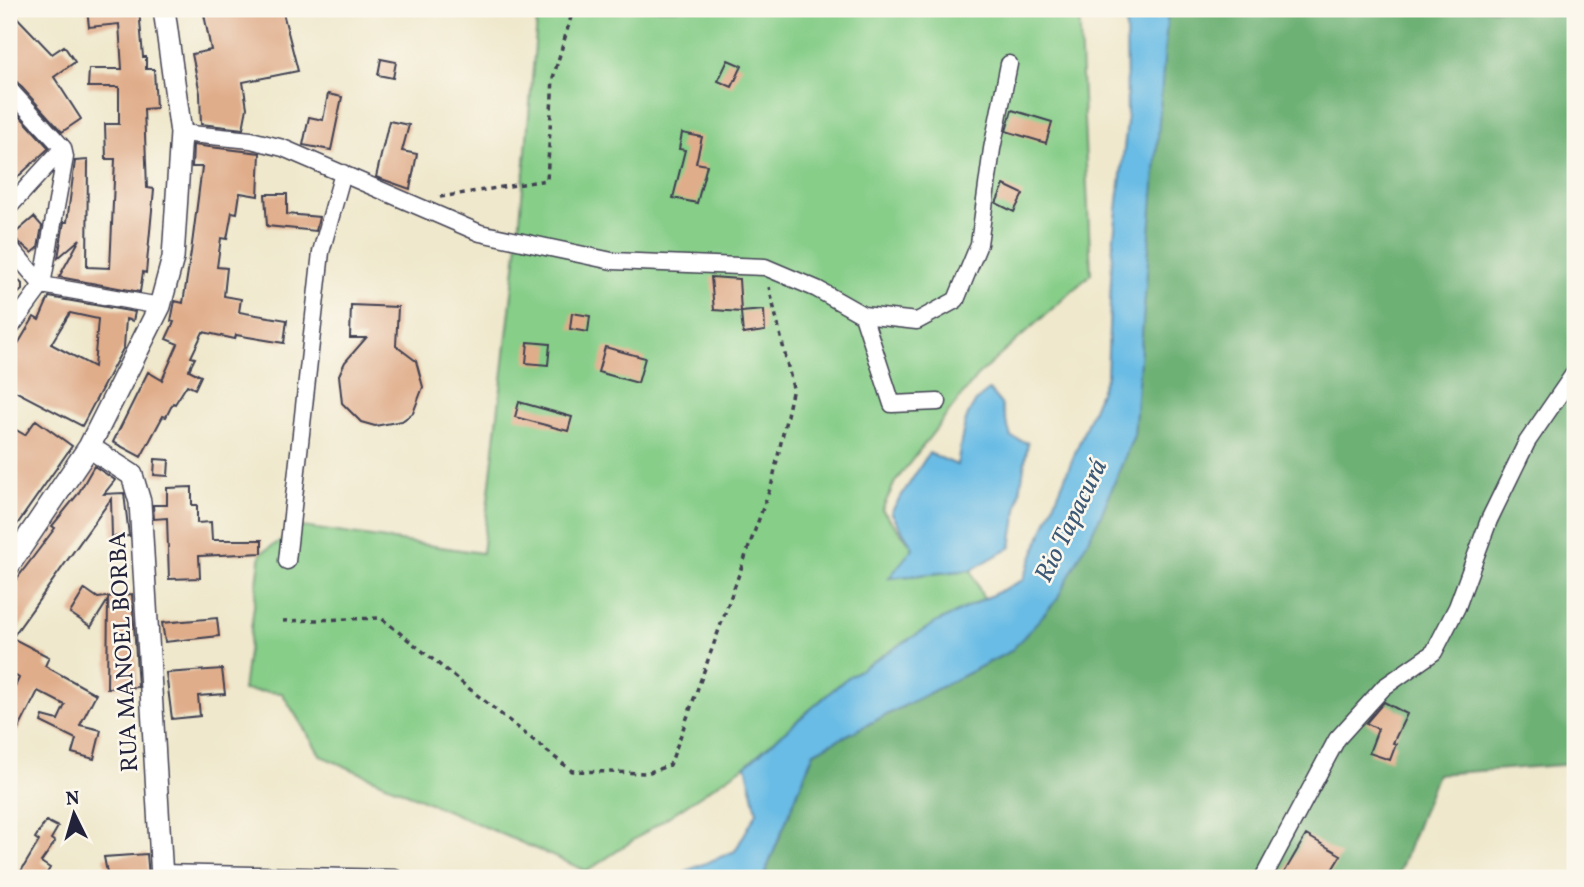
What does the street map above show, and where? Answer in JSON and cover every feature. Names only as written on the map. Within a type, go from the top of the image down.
[{"type":"main road","points":[[9,565],[89,447],[160,306],[173,258],[181,133],[164,9]]},
{"type":"main road","name":"RUA MANOEL BORBA","points":[[89,447],[132,475],[140,502],[162,876]]},
{"type":"street","points":[[181,133],[251,140],[283,148],[480,233],[612,261],[765,267],[817,289],[863,315],[918,321],[956,300],[979,244],[992,149],[1009,64]]},
{"type":"street","points":[[9,89],[63,148],[65,157],[42,285],[9,330]]},
{"type":"street","points":[[9,207],[63,148]]},
{"type":"street","points":[[287,561],[321,252],[343,173]]},
{"type":"street","points":[[9,246],[42,285],[160,306]]},
{"type":"street","points":[[863,315],[892,404],[938,402]]},
{"type":"street","points":[[1263,878],[1337,739],[1384,687],[1434,652],[1457,607],[1489,520],[1527,442],[1575,372]]},
{"type":"street","points":[[162,876],[395,878]]},
{"type":"path","points":[[413,202],[547,180],[553,78],[571,17],[570,9]]},
{"type":"path","points":[[283,621],[382,618],[572,771],[646,773],[670,765],[772,483],[793,388],[765,267]]},
{"type":"green space","points":[[538,9],[1079,9],[1091,274],[977,376],[895,482],[882,510],[914,548],[890,578],[971,570],[984,600],[843,681],[746,765],[587,871],[321,756],[282,693],[243,690],[261,553],[303,527],[482,553],[519,232]]},
{"type":"green space","points":[[1167,9],[1575,9],[1575,764],[1437,774],[1397,878],[763,878],[814,752],[1011,651],[1101,515],[1134,435]]},
{"type":"water","name":"Rio Tapacurá","points":[[1126,9],[1168,9],[1134,435],[1101,515],[1056,601],[1011,651],[814,752],[763,878],[679,878],[686,871],[735,851],[757,812],[746,765],[848,677],[937,622],[1023,580],[1107,375],[1112,254],[1127,122]]},
{"type":"water","points":[[989,390],[1001,404],[1011,437],[1028,443],[1011,547],[971,570],[889,578],[913,548],[891,512],[929,453],[957,465],[965,423],[973,405]]},
{"type":"building","points":[[9,9],[52,54],[64,46],[75,62],[54,77],[81,119],[62,132],[17,82],[9,79]]},
{"type":"building","points":[[87,9],[139,9],[146,69],[154,69],[156,108],[144,109],[147,188],[154,189],[146,273],[143,272],[140,292],[59,277],[80,239],[58,258],[64,222],[67,222],[75,161],[88,160],[87,267],[110,268],[115,159],[106,159],[105,124],[119,124],[119,87],[88,87],[89,69],[122,69],[119,24],[89,27]]},
{"type":"building","points":[[203,9],[282,9],[298,71],[243,82],[247,108],[243,129],[201,124],[200,93],[192,54],[211,50]]},
{"type":"building","points":[[381,59],[396,62],[393,78],[378,75]]},
{"type":"building","points":[[728,60],[742,66],[732,87],[718,81]]},
{"type":"building","points":[[328,94],[342,97],[331,150],[303,145],[309,117],[323,120]]},
{"type":"building","points":[[9,104],[49,148],[9,185]]},
{"type":"building","points":[[1012,110],[1052,122],[1046,143],[1006,131]]},
{"type":"building","points":[[389,121],[409,125],[402,151],[417,154],[410,189],[376,177]]},
{"type":"building","points":[[682,133],[702,137],[696,163],[707,165],[697,203],[673,198],[685,150],[679,149]]},
{"type":"building","points":[[193,145],[260,153],[258,196],[240,193],[237,213],[232,212],[227,239],[221,238],[217,267],[227,268],[224,296],[241,299],[239,312],[287,320],[284,343],[236,335],[235,339],[203,332],[191,357],[195,358],[189,370],[201,376],[195,389],[187,385],[166,417],[163,416],[141,457],[113,442],[148,372],[162,380],[178,344],[166,339],[174,322],[171,321],[175,301],[183,303],[191,252],[202,167],[192,167]]},
{"type":"building","points":[[1004,185],[1023,194],[1014,212],[996,203]]},
{"type":"building","points":[[265,194],[287,194],[287,214],[319,217],[316,231],[267,226]]},
{"type":"building","points":[[34,217],[42,226],[38,248],[32,253],[12,236]]},
{"type":"building","points":[[9,270],[22,284],[22,290],[9,301]]},
{"type":"building","points":[[711,277],[739,279],[741,312],[714,310]]},
{"type":"building","points":[[49,297],[135,312],[133,321],[126,319],[124,347],[82,426],[9,388],[9,359],[34,317],[39,320]],"holes":[[[70,313],[98,319],[94,367],[51,344]]]},
{"type":"building","points":[[351,305],[398,307],[396,346],[416,361],[423,387],[413,413],[402,421],[375,426],[361,422],[342,403],[339,375],[345,362],[366,338],[350,338]]},
{"type":"building","points":[[764,310],[765,331],[743,334],[741,312]]},
{"type":"building","points":[[572,313],[590,316],[588,332],[570,329]]},
{"type":"building","points":[[528,342],[550,344],[548,365],[526,363]]},
{"type":"building","points":[[605,347],[645,358],[638,383],[598,372]]},
{"type":"building","points":[[519,402],[572,417],[568,431],[515,417]]},
{"type":"building","points":[[36,420],[72,446],[9,536],[9,426],[25,435]]},
{"type":"building","points":[[155,459],[169,460],[168,476],[154,475]]},
{"type":"building","points":[[94,466],[115,480],[104,494],[124,493],[129,536],[112,537],[111,499],[12,638],[49,657],[45,666],[96,694],[80,725],[101,730],[94,759],[72,753],[76,739],[41,722],[43,716],[58,720],[65,705],[38,691],[9,748],[9,699],[19,678],[9,671],[9,589],[55,528],[52,526],[78,494]]},
{"type":"building","points":[[192,487],[192,505],[197,505],[197,523],[211,522],[212,540],[262,540],[262,553],[199,556],[200,578],[169,579],[167,518],[154,519],[153,505],[167,505],[167,488]]},
{"type":"building","points":[[85,589],[98,598],[132,594],[138,687],[107,688],[108,600],[91,627],[70,613]]},
{"type":"building","points":[[217,618],[219,636],[165,642],[162,623]]},
{"type":"building","points":[[222,669],[225,694],[198,696],[200,716],[172,719],[166,673]]},
{"type":"building","points":[[1384,702],[1407,714],[1393,743],[1396,744],[1390,760],[1369,753],[1378,729],[1366,723]]},
{"type":"building","points":[[46,821],[58,827],[51,839],[55,842],[41,862],[50,868],[44,878],[17,878],[39,841],[35,838]]},
{"type":"building","points":[[1306,835],[1341,855],[1327,878],[1281,878]]},
{"type":"building","points":[[147,854],[149,877],[108,878],[104,857]]}]
